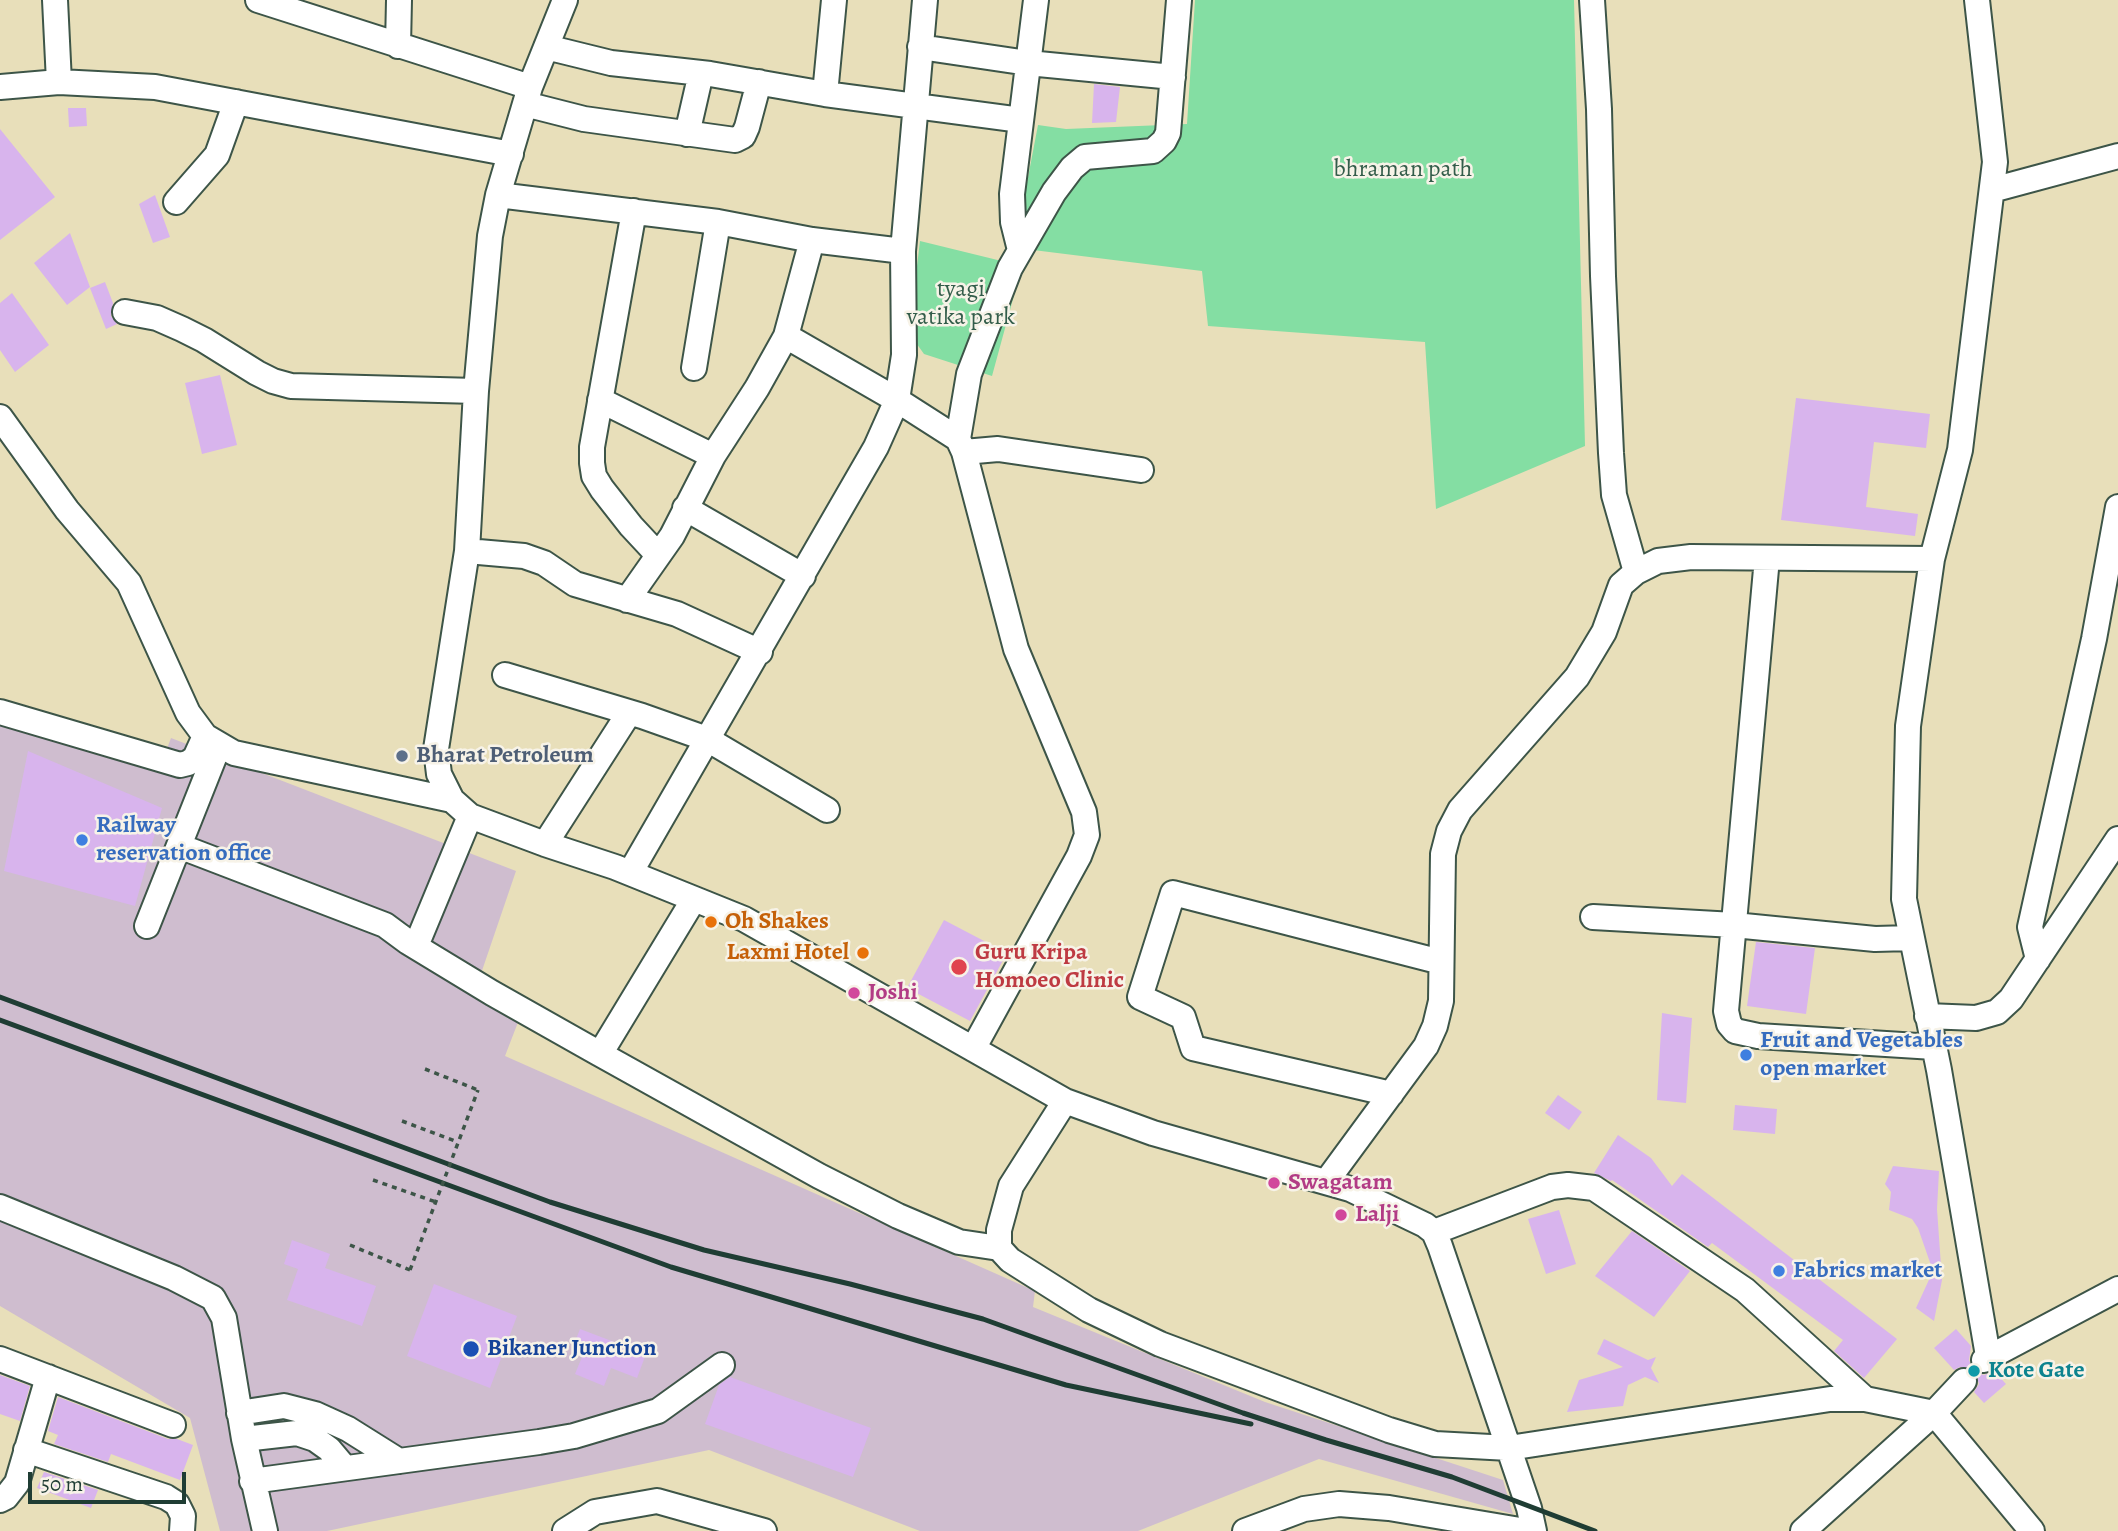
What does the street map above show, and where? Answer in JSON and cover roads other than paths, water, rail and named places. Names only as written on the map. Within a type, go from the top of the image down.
[{"type":"street","points":[[55,0],[60,82]]},
{"type":"street","points":[[258,0],[298,6],[584,118],[735,140],[743,136],[758,82]]},
{"type":"street","points":[[398,46],[400,0]]},
{"type":"street","points":[[461,808],[439,774],[436,749],[467,551],[490,236],[498,195],[527,96],[565,0]]},
{"type":"street","points":[[825,94],[834,0]]},
{"type":"street","points":[[631,873],[876,447],[897,400],[904,355],[903,251],[925,0]]},
{"type":"street","points":[[1020,250],[1013,222],[1012,194],[1036,0]]},
{"type":"street","points":[[973,1049],[1079,856],[1087,835],[1084,812],[1016,649],[961,445],[969,374],[1010,268],[1054,192],[1079,161],[1092,155],[1153,151],[1168,133],[1179,0]]},
{"type":"street","points":[[1592,0],[1599,109],[1602,276],[1614,495],[1636,572]]},
{"type":"street","points":[[1977,0],[1995,162],[1960,450],[1932,559],[1908,726],[1904,898],[1934,1047],[1986,1358],[2118,1289]]},
{"type":"street","points":[[546,47],[611,63],[701,73],[825,94],[1021,120]]},
{"type":"street","points":[[920,47],[1028,64],[1172,77]]},
{"type":"street","points":[[687,134],[701,73]]},
{"type":"street","points":[[0,87],[60,82],[155,87],[511,154]]},
{"type":"street","points":[[176,202],[217,155],[236,102]]},
{"type":"street","points":[[1992,190],[2118,156]]},
{"type":"street","points":[[498,195],[718,222],[812,240],[903,251]]},
{"type":"street","points":[[634,211],[592,447],[594,476],[631,526],[658,555]]},
{"type":"street","points":[[694,368],[718,222]]},
{"type":"street","points":[[627,600],[672,536],[713,456],[786,337],[812,240]]},
{"type":"street","points":[[125,312],[157,318],[182,329],[272,381],[291,386],[477,391]]},
{"type":"street","points":[[786,337],[897,400],[961,445],[1141,470]]},
{"type":"street","points":[[600,400],[713,456]]},
{"type":"street","points":[[0,417],[67,510],[129,583],[188,713],[212,741],[234,753],[461,808],[544,844],[631,873],[744,919],[1065,1101],[1153,1133],[1350,1189],[1425,1224],[1434,1232],[1440,1246],[1509,1448],[1534,1531]]},
{"type":"street","points":[[2038,959],[2030,927],[2094,639],[2118,507]]},
{"type":"street","points":[[685,508],[803,576]]},
{"type":"street","points":[[467,551],[524,556],[544,563],[575,584],[677,614],[760,652]]},
{"type":"street","points":[[1326,1182],[1426,1046],[1435,1026],[1441,1001],[1443,854],[1449,831],[1460,810],[1577,677],[1604,632],[1622,585],[1636,572],[1658,561],[1691,557],[1932,559]]},
{"type":"street","points":[[1767,558],[1726,1011],[1729,1024],[1735,1031],[1758,1036],[1934,1047]]},
{"type":"street","points":[[506,675],[707,740],[827,810]]},
{"type":"street","points":[[0,712],[180,765],[195,758],[212,741]]},
{"type":"street","points":[[544,844],[629,713]]},
{"type":"street","points":[[147,926],[179,846],[212,741]]},
{"type":"street","points":[[416,946],[461,808]]},
{"type":"street","points":[[1927,1016],[1976,1018],[1997,1012],[2011,999],[2118,839]]},
{"type":"street","points":[[179,846],[385,925],[492,993],[819,1176],[898,1216],[959,1242],[999,1248],[1010,1260],[1088,1310],[1160,1344],[1389,1430],[1435,1444],[1509,1448],[1830,1398],[1865,1399],[1934,1413],[2032,1531]]},
{"type":"street","points":[[1391,1094],[1193,1048],[1183,1017],[1140,998],[1173,893],[1441,962]]},
{"type":"street","points":[[600,1054],[694,899]]},
{"type":"street","points":[[1593,917],[1734,925],[1875,939],[1912,939]]},
{"type":"street","points":[[999,1248],[999,1230],[1011,1186],[1065,1101]]},
{"type":"street","points":[[1434,1232],[1552,1187],[1568,1185],[1594,1188],[1745,1290],[1865,1399]]},
{"type":"street","points":[[0,1207],[174,1278],[213,1298],[224,1318],[252,1481],[265,1531]]},
{"type":"street","points":[[0,1359],[173,1425]]},
{"type":"street","points":[[252,1481],[539,1443],[618,1424],[658,1411],[722,1365]]},
{"type":"street","points":[[0,1500],[6,1497],[16,1483],[48,1377]]},
{"type":"street","points":[[1803,1531],[1934,1413],[1964,1381]]},
{"type":"street","points":[[239,1413],[284,1406],[315,1414],[348,1429],[399,1461]]},
{"type":"street","points":[[244,1439],[297,1433],[315,1439],[345,1468]]},
{"type":"street","points":[[26,1450],[166,1497],[177,1504],[183,1516],[182,1531]]},
{"type":"street","points":[[565,1531],[595,1512],[657,1501],[764,1531]]},
{"type":"street","points":[[1245,1531],[1304,1509],[1339,1504],[1389,1508],[1526,1531]]},
{"type":"railway","points":[[0,997],[550,1202],[704,1250],[983,1319],[1243,1413],[1452,1477],[1595,1531]]},
{"type":"railway","points":[[0,1020],[671,1267],[1066,1385],[1251,1424]]},
{"type":"place","name":"Bharat Petroleum","points":[[402,756]]},
{"type":"place","name":"Railway reservation office","points":[[82,840]]},
{"type":"place","name":"Oh Shakes","points":[[711,922]]},
{"type":"place","name":"Laxmi Hotel","points":[[863,953]]},
{"type":"place","name":"Guru Kripa Homoeo Clinic","points":[[959,967]]},
{"type":"place","name":"Joshi","points":[[854,993]]},
{"type":"place","name":"Fruit and Vegetables open market","points":[[1746,1055]]},
{"type":"place","name":"Swagatam","points":[[1274,1183]]},
{"type":"place","name":"Lalji","points":[[1341,1215]]},
{"type":"place","name":"Fabrics market","points":[[1779,1271]]},
{"type":"place","name":"Bikaner Junction","points":[[471,1349]]},
{"type":"place","name":"Kote Gate","points":[[1974,1371]]},
{"type":"park label","name":"bhraman path","points":[[1403,170]]},
{"type":"park label","name":"tyagi vatika park","points":[[961,304]]}]
